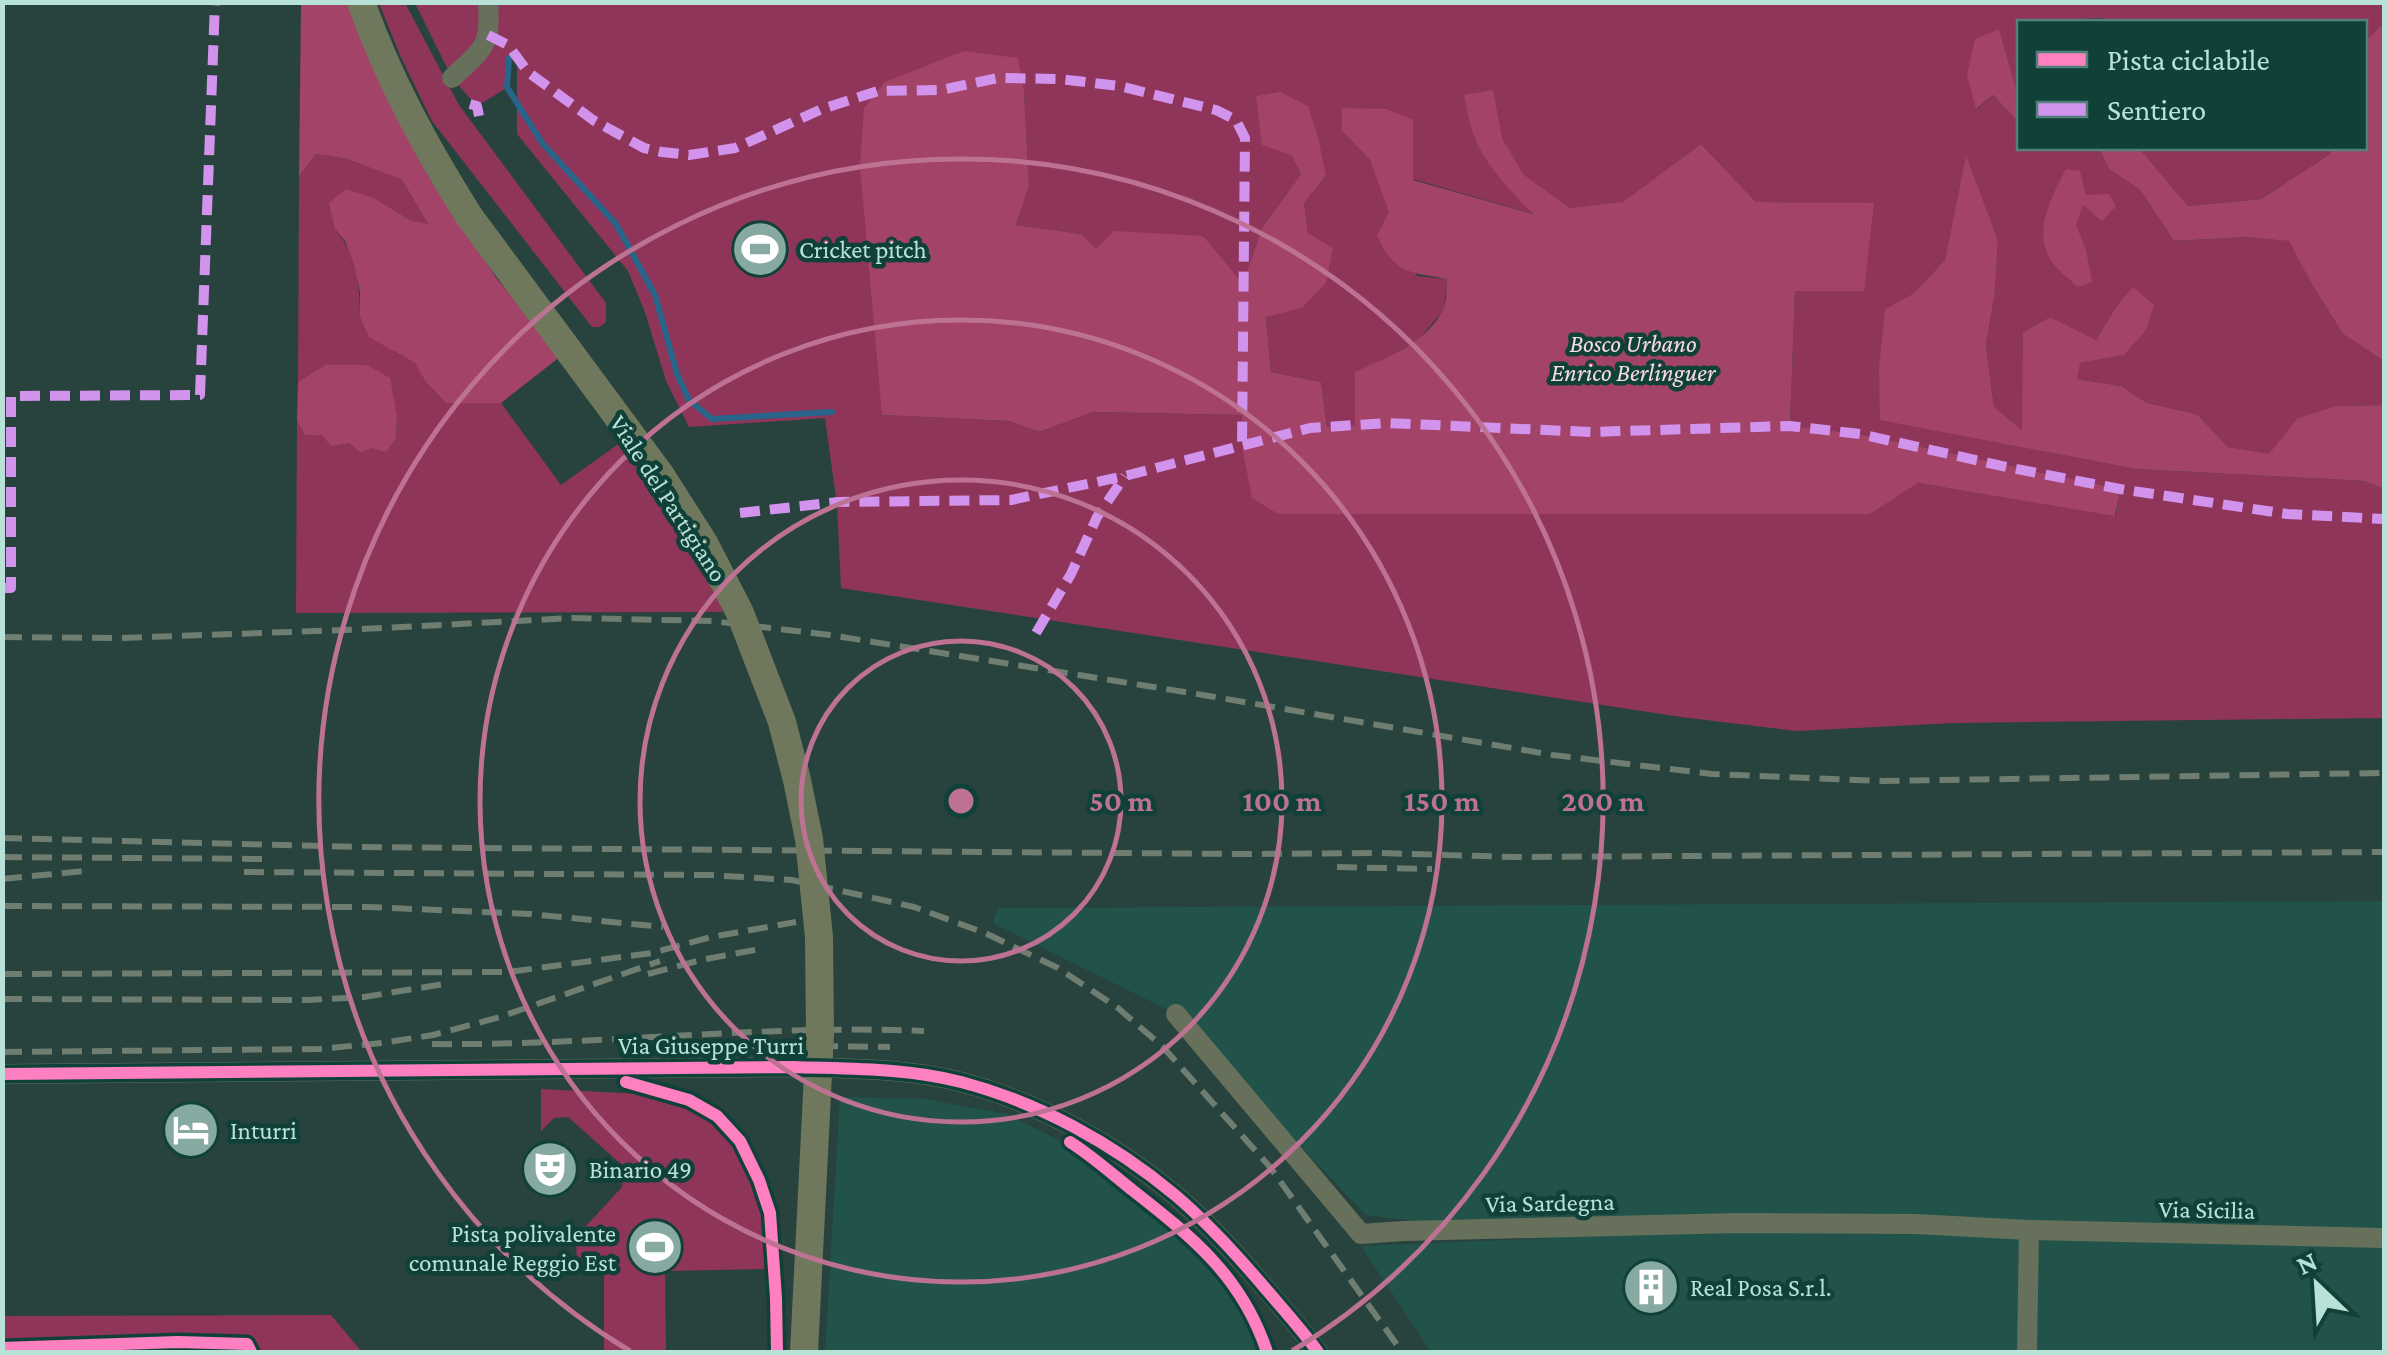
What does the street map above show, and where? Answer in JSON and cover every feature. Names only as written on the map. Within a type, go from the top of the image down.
[{"type":"main road","name":"Viale del Partigiano","points":[[361,2],[387,68],[427,150],[469,216],[660,474],[704,543],[740,613],[782,722],[809,839],[820,969],[804,1352]]},
{"type":"street","points":[[452,78],[480,52],[490,32],[488,2]]},
{"type":"street","name":"Via Sardegna","points":[[1176,1014],[1361,1234],[1738,1223],[1916,1224],[2029,1230]]},
{"type":"street","name":"Via Giuseppe Turri","points":[[2,1074],[794,1067],[906,1072],[958,1082],[1047,1114],[1121,1156],[1172,1192],[1234,1252],[1318,1352]]},
{"type":"street","points":[[2027,1352],[2029,1230]]},
{"type":"street","name":"Via Sicilia","points":[[2029,1230],[2384,1238]]},
{"type":"shaded area","points":[[379,3],[405,3],[459,105],[606,303],[606,322],[600,327],[592,327],[432,121]]},
{"type":"shaded area","points":[[415,3],[2384,3],[2384,23],[2367,39],[2367,20],[2017,20],[2017,92],[1999,30],[1977,109],[1993,95],[2017,121],[2017,150],[2100,150],[2109,169],[2140,190],[2174,241],[2246,237],[2290,241],[2343,334],[2384,361],[2384,405],[2337,406],[2269,455],[2228,447],[2197,414],[2147,403],[2121,386],[2077,379],[2079,363],[2123,355],[2116,307],[2096,340],[2050,317],[2023,332],[2023,431],[1994,407],[1986,347],[1998,240],[1966,159],[1945,260],[1914,293],[1885,309],[1880,419],[2136,469],[2365,481],[2384,489],[2384,718],[1956,723],[1796,731],[1681,717],[841,588],[837,505],[825,418],[689,427],[666,381],[628,271],[517,134],[517,60],[509,59],[505,89],[477,106],[452,78]],"holes":[[[1024,92],[1029,186],[1016,225],[1082,234],[1096,249],[1243,285],[1262,228],[1301,174],[1291,155],[1326,176],[1304,203],[1308,233],[1333,249],[1266,317],[1271,372],[1321,382],[1327,427],[1355,425],[1392,355],[1419,339],[1444,310],[1447,279],[1417,276],[1370,160],[1342,131],[1413,179],[1537,215],[1494,169],[1474,136],[1502,138],[1524,176],[1570,208],[1623,203],[1701,144],[1756,202],[1873,204],[1795,291],[1790,426],[1860,434],[2119,489],[2116,515],[1917,483],[1870,514],[1242,446],[1242,415],[1093,412],[1039,432],[1009,421],[882,415]]]},
{"type":"shaded area","points":[[2141,150],[2331,150],[2261,199],[2188,206]]},
{"type":"shaded area","points":[[316,154],[347,159],[402,180],[429,226],[412,221],[374,198],[335,229],[355,270],[360,317],[395,352],[416,363],[425,381],[446,403],[501,403],[561,485],[624,440],[697,548],[723,612],[296,613],[297,421],[305,435],[322,435],[349,443],[396,438],[397,417],[325,365],[298,382],[299,176]]},
{"type":"shaded area","points":[[2384,901],[2384,1352],[1431,1352],[1361,1246],[1558,1238],[1366,1215],[1176,1014],[993,923],[998,908]]},
{"type":"shaded area","points":[[541,1089],[663,1095],[712,1119],[734,1146],[764,1214],[767,1269],[665,1271],[666,1352],[604,1352],[604,1268],[577,1268],[576,1237],[622,1187],[623,1166],[568,1117],[554,1118],[541,1131]]},
{"type":"shaded area","points":[[840,1097],[925,1099],[1006,1114],[1060,1141],[1198,1249],[1241,1312],[1256,1341],[1257,1352],[825,1352]]},
{"type":"shaded area","points":[[331,1315],[362,1352],[3,1352],[3,1316]]},
{"type":"green space","points":[[301,3],[350,3],[417,156],[497,279],[561,356],[501,403],[446,403],[425,381],[415,363],[369,337],[360,317],[354,265],[345,241],[335,229],[329,203],[346,189],[374,198],[412,221],[428,224],[402,180],[347,159],[316,154],[299,176]]},
{"type":"green space","points":[[2384,23],[2384,361],[2343,334],[2289,241],[2246,237],[2174,241],[2140,190],[2109,169],[2100,150],[2141,150],[2188,206],[2261,199],[2331,150],[2367,150],[2367,39]]},
{"type":"green space","points":[[1999,29],[2017,92],[2017,121],[1993,95],[1976,109],[1967,75],[1975,39]]},
{"type":"green space","name":"Bosco Urbano Enrico Berlinguer","points":[[964,51],[1018,58],[1024,92],[1029,186],[1016,225],[1082,234],[1096,249],[1114,231],[1203,236],[1243,284],[1262,228],[1301,174],[1291,155],[1262,145],[1256,96],[1280,92],[1308,106],[1326,176],[1304,203],[1308,233],[1333,248],[1326,283],[1302,308],[1266,317],[1271,372],[1321,382],[1327,427],[1355,425],[1355,372],[1403,349],[1425,333],[1446,301],[1447,279],[1404,269],[1383,248],[1377,235],[1389,212],[1370,160],[1342,131],[1342,108],[1386,109],[1413,120],[1413,180],[1533,214],[1492,169],[1472,131],[1464,95],[1493,90],[1502,138],[1524,175],[1570,208],[1623,202],[1701,144],[1756,202],[1874,203],[1864,291],[1795,291],[1790,426],[1860,434],[2120,489],[2115,516],[1918,483],[1870,514],[1278,514],[1252,498],[1242,446],[1242,415],[1093,412],[1039,432],[1009,421],[882,415],[860,166],[864,108],[885,82]]},
{"type":"green space","points":[[1966,156],[1998,240],[1986,346],[1994,407],[2022,430],[2023,332],[2050,317],[2096,340],[2133,287],[2154,305],[2146,330],[2124,355],[2080,363],[2077,379],[2121,386],[2147,403],[2197,414],[2228,447],[2269,454],[2298,418],[2337,406],[2384,405],[2384,489],[2365,481],[2136,469],[1880,420],[1879,368],[1885,309],[1914,293],[1945,260]]},
{"type":"green space","points":[[2066,169],[2080,171],[2086,195],[2109,194],[2116,206],[2102,221],[2083,205],[2076,225],[2092,282],[2078,287],[2053,263],[2043,237],[2046,213]]},
{"type":"green space","points":[[325,365],[367,365],[390,378],[397,416],[396,438],[386,452],[372,448],[360,452],[349,443],[331,446],[322,435],[305,435],[297,421],[298,382]]},
{"type":"waterway","points":[[509,58],[507,87],[542,143],[616,224],[655,295],[677,374],[689,400],[712,419],[832,412]]},
{"type":"railway","points":[[2,637],[120,638],[573,618],[712,621],[830,635],[1553,755],[1712,774],[1883,781],[2384,773]]},
{"type":"railway","points":[[2,838],[359,847],[1513,857],[2384,852]]},
{"type":"railway","points":[[2,857],[262,859]]},
{"type":"railway","points":[[1337,867],[1432,869]]},
{"type":"railway","points":[[2,879],[84,871]]},
{"type":"railway","points":[[244,872],[709,875],[792,880],[914,907],[985,933],[1058,968],[1118,1008],[1163,1047],[1270,1167],[1402,1352]]},
{"type":"railway","points":[[2,906],[368,907],[530,914],[663,927]]},
{"type":"railway","points":[[2,974],[508,972],[652,953],[711,937],[796,922]]},
{"type":"railway","points":[[648,974],[765,948]]},
{"type":"railway","points":[[2,1052],[319,1049],[382,1043],[433,1035],[500,1017],[660,961]]},
{"type":"railway","points":[[2,999],[307,1000],[364,997],[444,984]]},
{"type":"railway","points":[[432,1044],[801,1030],[924,1031]]},
{"type":"railway","points":[[728,1045],[890,1047]]},
{"type":"marked path","points":[[2,588],[11,588],[11,396],[200,395],[215,2]]},
{"type":"marked path","points":[[488,35],[508,45],[528,72],[593,120],[644,148],[662,152],[689,155],[735,148],[822,109],[878,91],[941,90],[998,78],[1059,79],[1119,86],[1216,110],[1236,120],[1245,138],[1242,446]]},
{"type":"marked path","points":[[470,104],[477,106],[479,116]]},
{"type":"marked path","points":[[740,513],[838,502],[1011,500],[1125,476],[1310,428],[1387,423],[1591,432],[1790,426],[1860,434],[2120,489],[2287,514],[2384,519]]},
{"type":"marked path","points":[[1036,633],[1071,574],[1097,517],[1125,476]]},
{"type":"cycle path","points":[[2,1074],[794,1067],[941,1077],[1046,1113],[1101,1142],[1151,1176],[1222,1240],[1318,1352]]},
{"type":"cycle path","points":[[626,1082],[689,1100],[717,1116],[740,1141],[770,1213],[777,1352]]},
{"type":"cycle path","points":[[1070,1142],[1213,1260],[1244,1301],[1267,1352]]},
{"type":"cycle path","points":[[2,1348],[178,1342],[247,1344],[251,1352]]},
{"type":"place","name":"Cricket pitch","points":[[760,249]]},
{"type":"place","name":"Inturri","points":[[191,1130]]},
{"type":"place","name":"Binario 49","points":[[550,1169]]},
{"type":"place","name":"Pista polivalente comunale Reggio Est","points":[[655,1247]]},
{"type":"place","name":"Real Posa S.r.l.","points":[[1651,1287]]}]
